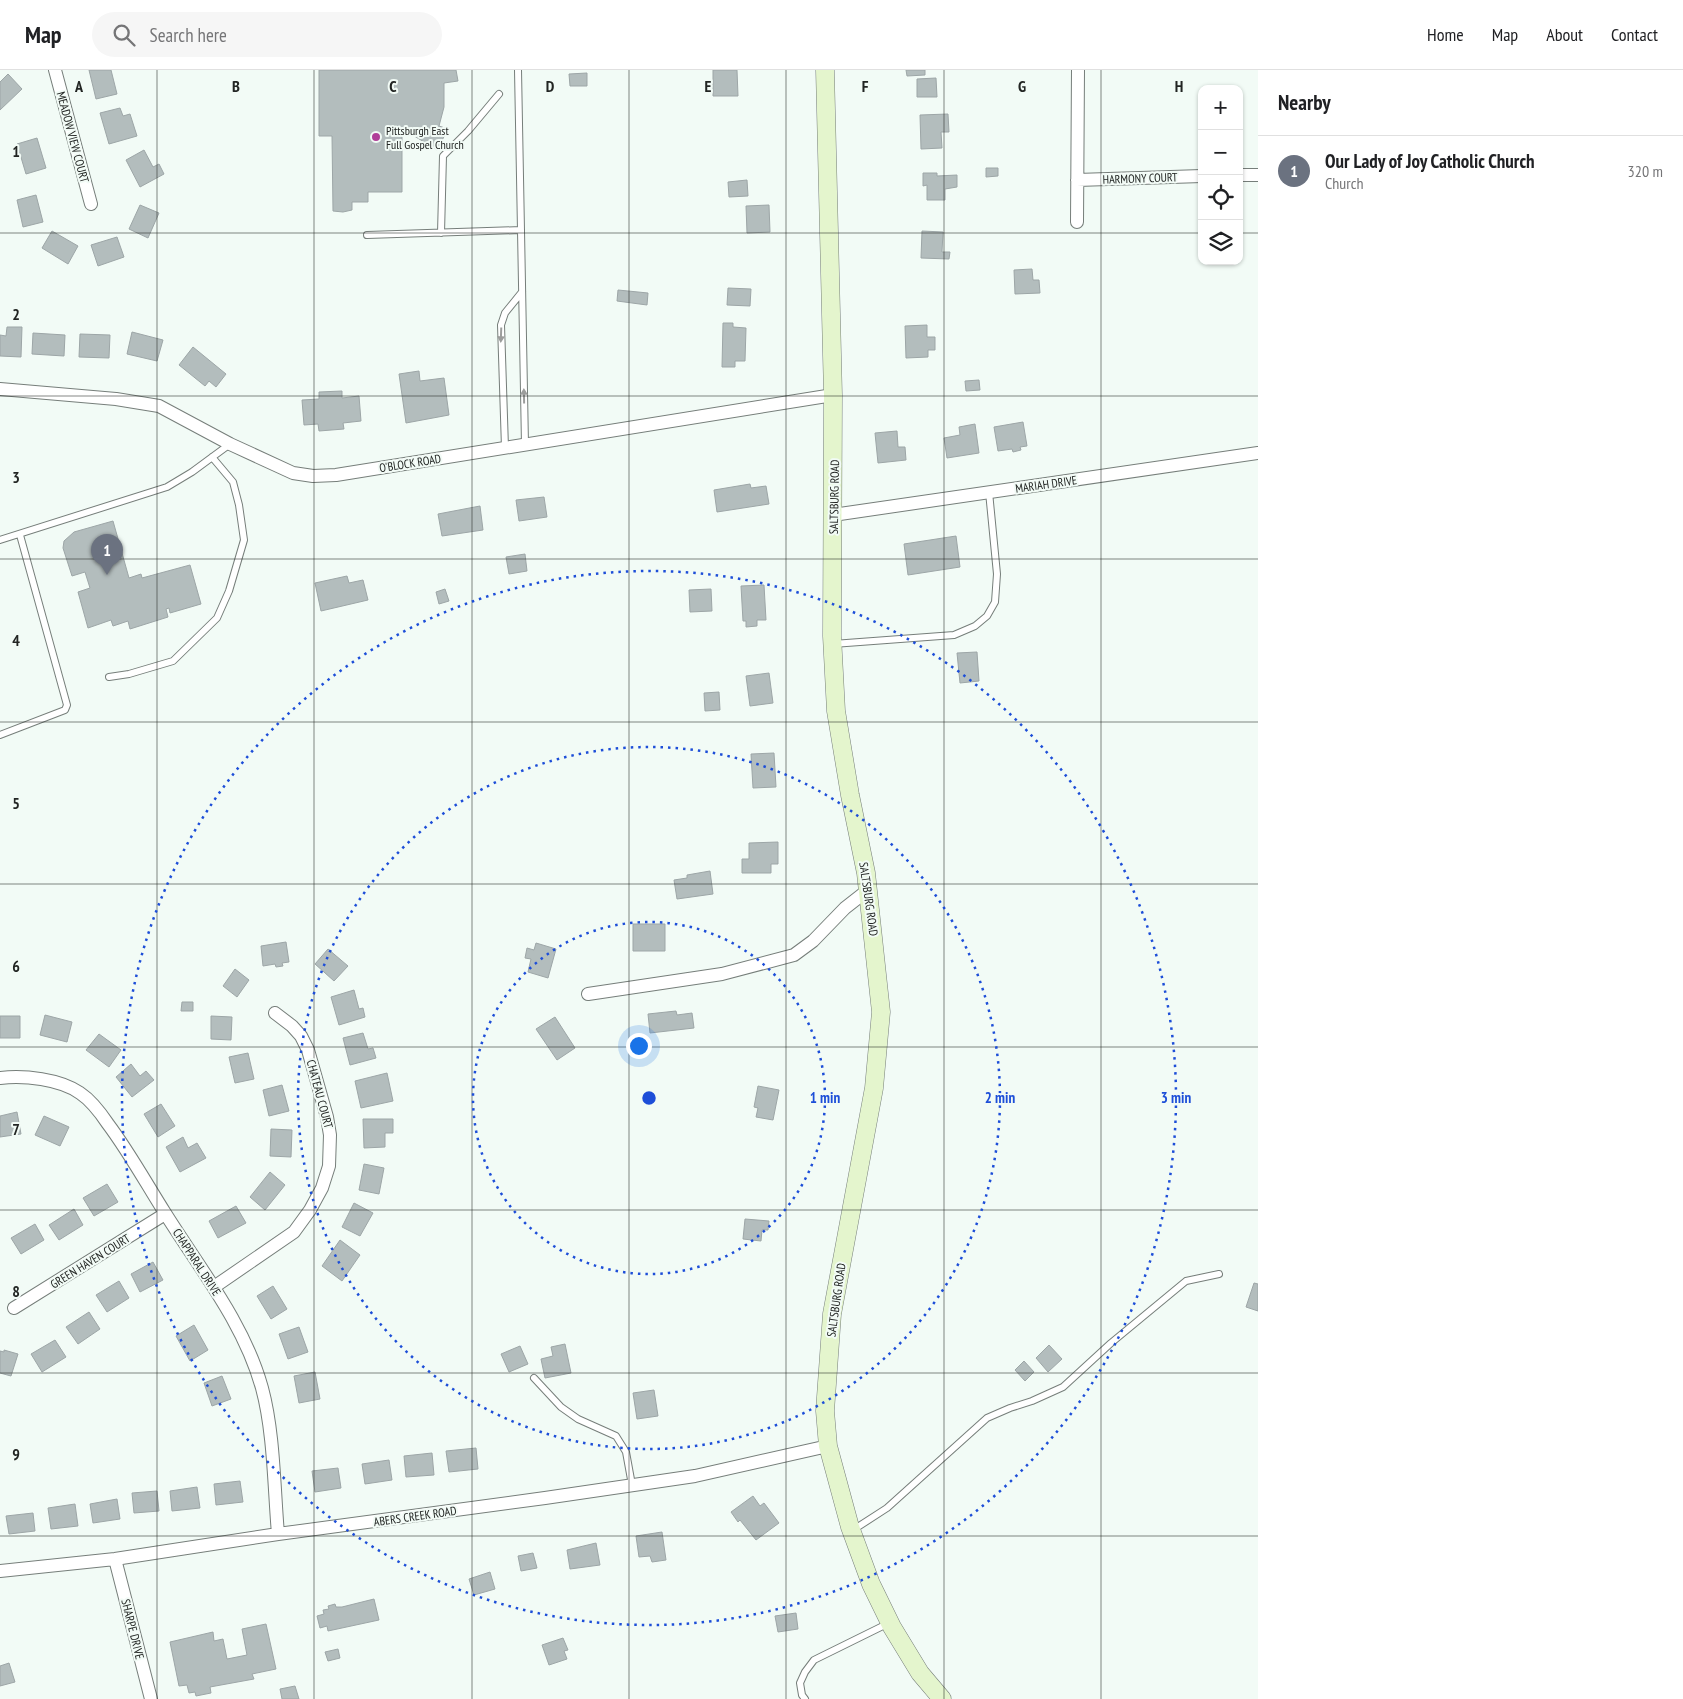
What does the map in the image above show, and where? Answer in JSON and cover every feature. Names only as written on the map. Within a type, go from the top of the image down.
[{"type":"main road","name":"SALTSBURG ROAD","points":[[825,70],[833,395],[833,644],[836,711],[868,890],[881,1012],[874,1088],[832,1314],[825,1411],[828,1446],[852,1531],[871,1584],[890,1622],[920,1672],[942,1699]]},
{"type":"street","name":"MEADOW VIEW COURT","points":[[55,70],[91,204]]},
{"type":"street","points":[[1077,222],[1078,70]]},
{"type":"street","points":[[1243,175],[1258,175]]},
{"type":"street","name":"HARMONY COURT","points":[[1077,180],[1198,176]]},
{"type":"street","name":"O'BLOCK ROAD","points":[[0,389],[116,398],[159,406],[230,444],[293,473],[313,476],[336,475],[833,395]]},
{"type":"street","name":"MARIAH DRIVE","points":[[833,515],[1258,453]]},
{"type":"street","points":[[588,994],[722,974],[794,955],[813,941],[845,908],[868,890]]},
{"type":"street","name":"CHATEAU COURT","points":[[214,1287],[294,1232],[322,1188],[329,1166],[330,1135],[328,1118],[308,1050],[301,1036],[292,1026],[275,1013]]},
{"type":"street","name":"CHAPPARAL DRIVE","points":[[0,1078],[14,1076],[34,1077],[63,1085],[80,1092],[95,1105],[122,1142],[214,1287],[244,1339],[262,1388],[268,1415],[278,1534]]},
{"type":"street","name":"GREEN HAVEN COURT","points":[[14,1308],[166,1214]]},
{"type":"street","name":"ABERS CREEK ROAD","points":[[0,1571],[116,1559],[278,1534],[695,1476],[828,1446]]},
{"type":"street","name":"SHARPE DRIVE","points":[[116,1559],[151,1699]]},
{"type":"lane","points":[[518,70],[525,445]]},
{"type":"lane","points":[[441,233],[443,156],[468,131],[499,94]]},
{"type":"lane","points":[[367,235],[521,230]]},
{"type":"lane","points":[[505,448],[500,341],[501,325],[505,313],[522,292]]},
{"type":"lane","points":[[0,540],[167,487],[192,472],[230,444]]},
{"type":"lane","points":[[109,677],[129,674],[173,660],[218,618],[229,590],[244,540],[239,505],[232,482],[212,457]]},
{"type":"lane","points":[[833,644],[954,634],[975,626],[988,616],[995,602],[998,574],[989,492]]},
{"type":"lane","points":[[0,735],[65,710],[67,705],[20,534]]},
{"type":"lane","points":[[852,1531],[887,1508],[987,1418],[1010,1408],[1032,1402],[1062,1387],[1111,1342],[1186,1281],[1219,1274]]},
{"type":"lane","points":[[534,1378],[567,1411],[585,1423],[616,1436],[626,1452],[632,1485]]},
{"type":"lane","points":[[805,1699],[802,1695],[800,1684],[805,1672],[814,1660],[890,1622]]},
{"type":"building","points":[[89,70],[111,70],[117,94],[96,99]]},
{"type":"building","points":[[319,70],[456,70],[458,81],[444,83],[444,107],[439,126],[448,129],[437,150],[403,129],[402,192],[368,192],[368,202],[352,202],[352,210],[343,212],[333,211],[332,136],[319,136]]},
{"type":"building","points":[[713,70],[737,70],[738,96],[713,96]]},
{"type":"building","points":[[906,70],[925,70],[925,75],[907,76]]},
{"type":"building","points":[[587,73],[587,86],[570,86],[569,74]]},
{"type":"building","points":[[8,74],[22,89],[0,110],[0,82]]},
{"type":"building","points":[[936,78],[937,97],[917,97],[917,79]]},
{"type":"building","points":[[120,108],[123,116],[130,114],[137,136],[109,144],[100,113]]},
{"type":"building","points":[[948,114],[949,132],[941,132],[942,148],[921,149],[920,115]]},
{"type":"building","points":[[37,138],[46,168],[26,174],[17,144]]},
{"type":"building","points":[[144,150],[153,167],[159,164],[164,174],[140,187],[126,160]]},
{"type":"building","points":[[986,168],[998,168],[998,176],[986,177]]},
{"type":"building","points":[[923,173],[937,173],[937,176],[957,175],[957,187],[945,189],[945,200],[927,200],[927,185],[923,186]]},
{"type":"building","points":[[747,180],[748,196],[729,197],[728,182]]},
{"type":"building","points":[[36,195],[43,222],[23,227],[17,200]]},
{"type":"building","points":[[140,205],[159,213],[148,238],[129,229]]},
{"type":"building","points":[[769,205],[770,232],[747,233],[746,206]]},
{"type":"building","points":[[52,231],[78,246],[68,264],[42,248]]},
{"type":"building","points":[[922,231],[943,232],[942,252],[950,252],[949,259],[921,258]]},
{"type":"building","points":[[117,237],[124,257],[98,266],[91,245]]},
{"type":"building","points":[[1032,269],[1033,280],[1039,280],[1040,293],[1015,294],[1014,270]]},
{"type":"building","points":[[728,288],[751,289],[750,306],[727,305]]},
{"type":"building","points":[[618,290],[648,293],[647,305],[617,301]]},
{"type":"building","points":[[723,323],[733,323],[733,327],[746,328],[745,361],[735,361],[735,367],[722,367]]},
{"type":"building","points":[[927,325],[927,337],[935,337],[935,350],[928,350],[928,357],[906,358],[905,326]]},
{"type":"building","points":[[7,327],[22,327],[21,357],[0,356],[0,335],[6,336]]},
{"type":"building","points":[[132,332],[163,340],[157,361],[127,354]]},
{"type":"building","points":[[33,333],[65,335],[64,356],[32,354]]},
{"type":"building","points":[[80,334],[110,335],[109,358],[79,357]]},
{"type":"building","points":[[193,347],[226,374],[216,387],[209,381],[205,386],[179,365]]},
{"type":"building","points":[[419,371],[420,381],[444,378],[449,415],[406,423],[399,374]]},
{"type":"building","points":[[979,380],[980,390],[966,391],[965,381]]},
{"type":"building","points":[[342,391],[342,398],[359,396],[361,421],[343,423],[344,429],[319,431],[318,424],[304,425],[302,400],[319,399],[319,392]]},
{"type":"building","points":[[1023,422],[1027,446],[1020,447],[1021,450],[1013,452],[1012,449],[998,451],[994,427]]},
{"type":"building","points":[[975,424],[979,453],[947,458],[944,438],[960,435],[959,427]]},
{"type":"building","points":[[897,431],[898,447],[905,447],[906,460],[878,463],[875,433]]},
{"type":"building","points":[[750,484],[751,488],[766,486],[769,504],[717,512],[714,490]]},
{"type":"building","points":[[544,497],[547,517],[519,521],[516,500]]},
{"type":"building","points":[[480,506],[483,530],[442,536],[438,514]]},
{"type":"building","points":[[113,521],[129,578],[141,574],[142,578],[190,565],[201,604],[170,613],[169,608],[166,609],[168,617],[130,629],[128,621],[113,626],[111,620],[88,628],[78,592],[90,588],[85,572],[72,576],[63,548],[64,541],[74,532]]},
{"type":"building","points":[[956,536],[960,567],[908,575],[904,544]]},
{"type":"building","points":[[525,554],[527,571],[509,574],[506,557]]},
{"type":"building","points":[[347,576],[349,583],[363,580],[368,600],[321,611],[315,583]]},
{"type":"building","points":[[764,585],[766,620],[757,620],[757,626],[746,627],[746,621],[743,621],[741,586]]},
{"type":"building","points":[[445,589],[449,601],[439,604],[436,592]]},
{"type":"building","points":[[711,589],[712,611],[690,612],[689,590]]},
{"type":"building","points":[[977,652],[979,681],[960,683],[957,653]]},
{"type":"building","points":[[769,673],[773,703],[750,706],[746,676]]},
{"type":"building","points":[[719,692],[720,710],[705,711],[704,693]]},
{"type":"building","points":[[774,753],[776,787],[753,788],[751,754]]},
{"type":"building","points":[[778,842],[778,864],[771,864],[771,873],[742,873],[742,859],[749,859],[749,843]]},
{"type":"building","points":[[710,871],[713,894],[677,899],[674,880],[687,878],[687,875]]},
{"type":"building","points":[[633,924],[665,924],[665,951],[633,951]]},
{"type":"building","points":[[286,942],[289,962],[282,963],[283,966],[276,967],[275,964],[263,966],[261,946]]},
{"type":"building","points":[[536,943],[556,949],[548,978],[528,972],[531,959],[525,958],[527,948],[534,950]]},
{"type":"building","points":[[328,949],[348,966],[334,981],[315,964]]},
{"type":"building","points":[[235,969],[249,980],[237,997],[223,986]]},
{"type":"building","points":[[354,990],[359,1009],[363,1008],[365,1017],[339,1025],[331,997]]},
{"type":"building","points":[[182,1002],[193,1002],[193,1011],[181,1011]]},
{"type":"building","points":[[676,1011],[677,1015],[692,1013],[694,1028],[650,1033],[648,1014]]},
{"type":"building","points":[[45,1015],[72,1022],[67,1042],[40,1035]]},
{"type":"building","points":[[0,1016],[20,1016],[20,1038],[0,1038]]},
{"type":"building","points":[[211,1016],[232,1017],[231,1040],[211,1039]]},
{"type":"building","points":[[555,1017],[575,1048],[557,1060],[536,1029]]},
{"type":"building","points":[[363,1033],[368,1049],[373,1048],[376,1058],[350,1065],[343,1038]]},
{"type":"building","points":[[99,1034],[121,1050],[109,1067],[86,1050]]},
{"type":"building","points":[[248,1053],[254,1079],[235,1083],[229,1057]]},
{"type":"building","points":[[131,1064],[140,1076],[146,1071],[154,1080],[132,1097],[116,1077]]},
{"type":"building","points":[[387,1073],[393,1101],[361,1108],[355,1081]]},
{"type":"building","points":[[282,1085],[289,1111],[269,1116],[263,1090]]},
{"type":"building","points":[[758,1086],[779,1090],[773,1120],[756,1117],[758,1108],[754,1107]]},
{"type":"building","points":[[161,1104],[175,1126],[158,1137],[144,1114]]},
{"type":"building","points":[[17,1112],[21,1134],[0,1137],[0,1116]]},
{"type":"building","points":[[44,1116],[69,1127],[60,1146],[35,1135]]},
{"type":"building","points":[[363,1119],[393,1119],[393,1133],[385,1133],[385,1147],[364,1148]]},
{"type":"building","points":[[271,1129],[292,1130],[291,1157],[270,1156]]},
{"type":"building","points":[[183,1137],[188,1148],[197,1143],[206,1158],[180,1172],[166,1147]]},
{"type":"building","points":[[364,1164],[384,1168],[379,1194],[359,1190]]},
{"type":"building","points":[[270,1172],[285,1185],[265,1210],[250,1197]]},
{"type":"building","points":[[107,1184],[118,1202],[94,1216],[83,1198]]},
{"type":"building","points":[[354,1203],[373,1213],[360,1236],[342,1227]]},
{"type":"building","points":[[236,1206],[246,1223],[218,1238],[209,1221]]},
{"type":"building","points":[[74,1209],[83,1225],[59,1240],[49,1225]]},
{"type":"building","points":[[745,1219],[769,1221],[768,1230],[762,1230],[761,1241],[743,1239]]},
{"type":"building","points":[[35,1224],[44,1240],[21,1254],[11,1238]]},
{"type":"building","points":[[340,1240],[360,1255],[342,1281],[322,1266]]},
{"type":"building","points":[[153,1262],[163,1280],[140,1292],[131,1274]]},
{"type":"building","points":[[119,1281],[129,1298],[107,1312],[96,1295]]},
{"type":"building","points":[[1254,1283],[1258,1284],[1258,1311],[1246,1307]]},
{"type":"building","points":[[273,1286],[287,1309],[271,1319],[257,1296]]},
{"type":"building","points":[[89,1312],[100,1329],[78,1344],[66,1327]]},
{"type":"building","points":[[194,1325],[208,1350],[190,1361],[176,1336]]},
{"type":"building","points":[[299,1327],[308,1352],[288,1359],[279,1334]]},
{"type":"building","points":[[55,1340],[66,1357],[42,1372],[31,1354]]},
{"type":"building","points":[[565,1344],[571,1373],[545,1378],[541,1359],[553,1356],[551,1347]]},
{"type":"building","points":[[1049,1345],[1062,1359],[1048,1372],[1036,1358]]},
{"type":"building","points":[[520,1346],[528,1364],[509,1372],[501,1354]]},
{"type":"building","points":[[4,1350],[18,1354],[11,1376],[0,1373],[0,1351],[4,1352]]},
{"type":"building","points":[[1024,1361],[1034,1372],[1025,1381],[1015,1370]]},
{"type":"building","points":[[315,1372],[320,1399],[299,1403],[294,1376]]},
{"type":"building","points":[[222,1376],[231,1399],[212,1406],[204,1383]]},
{"type":"building","points":[[654,1390],[658,1416],[637,1419],[633,1393]]},
{"type":"building","points":[[476,1448],[478,1469],[449,1472],[446,1451]]},
{"type":"building","points":[[432,1453],[434,1475],[406,1477],[404,1456]]},
{"type":"building","points":[[389,1460],[392,1480],[365,1484],[362,1464]]},
{"type":"building","points":[[338,1468],[341,1488],[315,1492],[312,1471]]},
{"type":"building","points":[[240,1481],[243,1502],[216,1505],[214,1484]]},
{"type":"building","points":[[197,1487],[200,1508],[172,1511],[170,1491]]},
{"type":"building","points":[[157,1491],[159,1511],[134,1513],[132,1493]]},
{"type":"building","points":[[753,1496],[760,1506],[764,1503],[779,1523],[756,1540],[731,1512]]},
{"type":"building","points":[[117,1499],[120,1519],[93,1523],[90,1504]]},
{"type":"building","points":[[75,1504],[78,1526],[51,1529],[48,1508]]},
{"type":"building","points":[[33,1513],[35,1531],[9,1534],[6,1516]]},
{"type":"building","points":[[662,1532],[666,1560],[652,1562],[650,1556],[639,1557],[636,1536]]},
{"type":"building","points":[[596,1543],[600,1565],[570,1569],[567,1550]]},
{"type":"building","points":[[533,1553],[537,1568],[521,1571],[518,1556]]},
{"type":"building","points":[[490,1572],[495,1589],[474,1595],[469,1579]]},
{"type":"building","points":[[374,1599],[379,1620],[328,1631],[327,1626],[320,1628],[317,1616],[324,1614],[323,1610],[329,1609],[328,1606],[335,1604],[336,1607],[342,1607]]},
{"type":"building","points":[[796,1613],[798,1629],[778,1632],[775,1616]]},
{"type":"building","points":[[266,1624],[276,1669],[252,1674],[254,1679],[210,1687],[211,1693],[196,1696],[195,1692],[189,1693],[187,1685],[179,1686],[170,1642],[213,1632],[214,1641],[223,1639],[227,1659],[247,1655],[242,1629]]},
{"type":"building","points":[[563,1638],[568,1650],[564,1651],[567,1659],[549,1665],[542,1645]]},
{"type":"building","points":[[338,1649],[340,1658],[328,1661],[325,1652]]},
{"type":"building","points":[[9,1663],[15,1682],[0,1686],[0,1666]]},
{"type":"building","points":[[295,1686],[299,1699],[282,1699],[280,1689]]},
{"type":"place","name":"Pittsburgh East Full Gospel Church","points":[[376,137]]},
{"type":"place","name":"Our Lady of Joy Catholic Church","points":[[107,575]]}]
